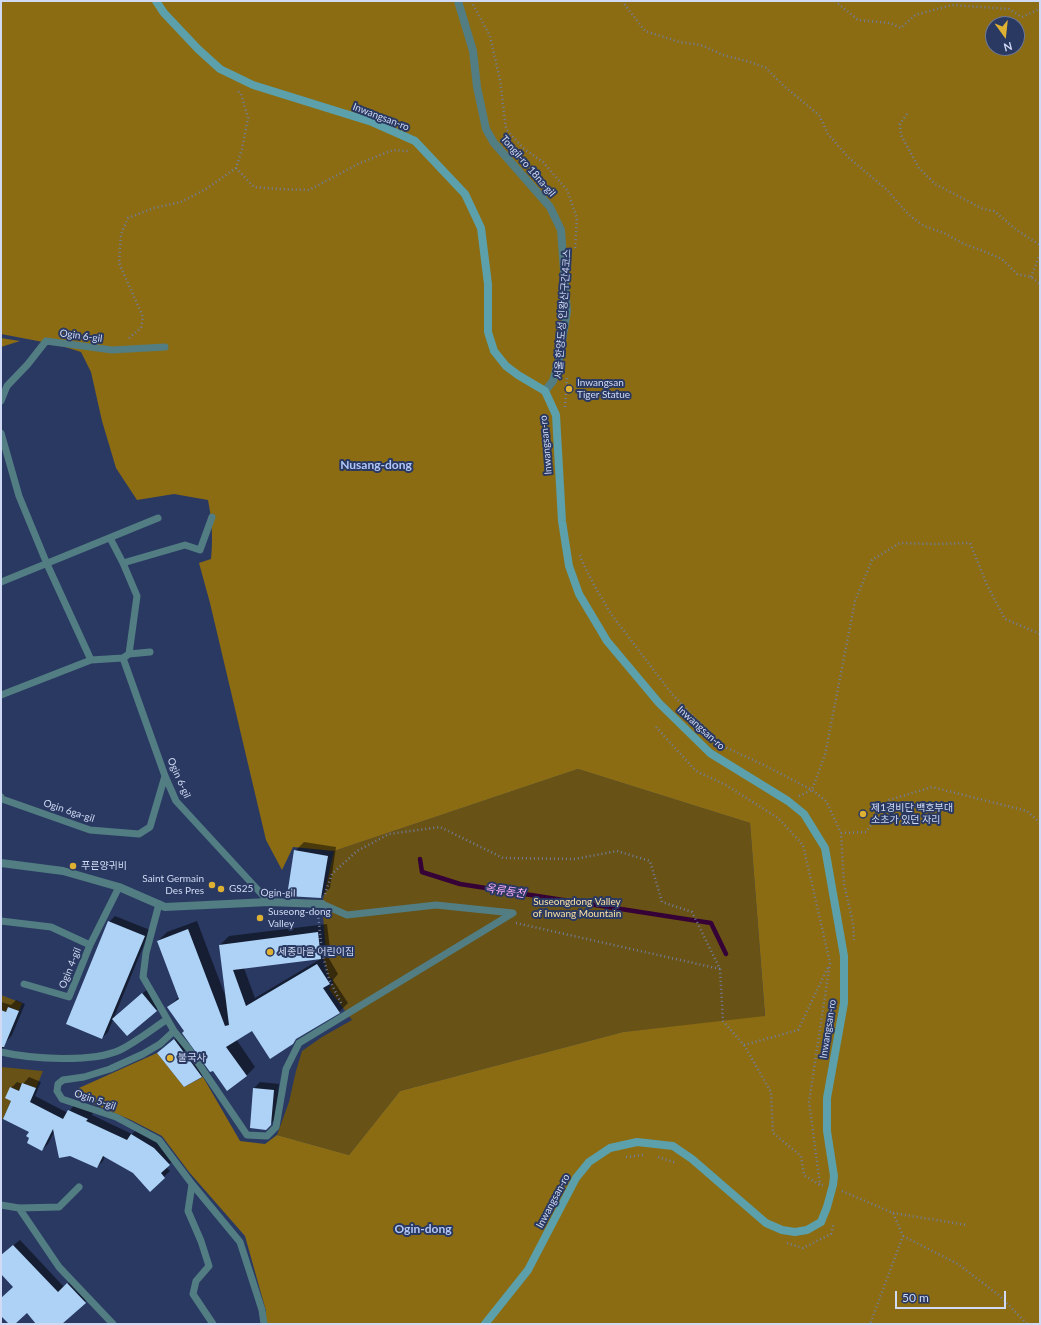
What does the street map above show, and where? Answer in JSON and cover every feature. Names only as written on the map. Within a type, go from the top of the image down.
[{"type":"street","name":"Inwangsan-ro","points":[[156,1],[164,13],[198,49],[220,69],[253,85],[270,89],[297,99],[372,122],[415,141],[465,194],[481,228],[488,284],[488,332],[494,351],[506,366],[518,375],[546,391],[556,415],[562,521],[569,566],[579,594],[603,634],[659,703],[710,753],[788,801],[804,814],[825,848],[844,956],[844,1003],[827,1098],[827,1131],[834,1176],[827,1208],[820,1222],[807,1230],[795,1232],[782,1230],[766,1223],[692,1159],[673,1146],[637,1142],[610,1148],[589,1162],[576,1178],[528,1270],[485,1324]]},
{"type":"street","name":"Tongil-ro 18na-gil","points":[[458,1],[472,51],[477,87],[486,129],[494,143],[550,207],[561,230],[567,311],[559,360],[553,381],[546,391]]},
{"type":"street","name":"Ogin-gil","points":[[1,863],[63,871],[119,887],[165,907],[269,902],[320,904]]},
{"type":"lane","name":"Ogin 6-gil","points":[[1,401],[7,386],[28,364],[46,341],[112,350],[165,347]]},
{"type":"lane","points":[[1,433],[19,496],[46,564],[91,660]]},
{"type":"lane","points":[[123,563],[185,545],[200,550],[212,517]]},
{"type":"lane","points":[[1,582],[158,518]]},
{"type":"lane","name":"Ogin 6-gil","points":[[110,538],[123,563],[137,596],[126,656],[165,776],[176,801],[269,902]]},
{"type":"lane","points":[[1,695],[91,660],[150,652]]},
{"type":"lane","name":"Ogin 6ga-gil","points":[[1,797],[2,799],[90,830],[139,834],[150,828],[165,776]]},
{"type":"lane","points":[[90,945],[119,887]]},
{"type":"lane","points":[[159,904],[146,953],[143,977],[166,1020],[188,1048],[247,1135],[267,1136],[276,1127],[286,1069],[299,1043],[513,913],[436,904],[347,915],[320,904]]},
{"type":"lane","name":"Ogin 4-gil","points":[[1,922],[51,927],[90,945],[69,997],[24,984]]},
{"type":"lane","points":[[1,1052],[19,1056],[71,1058],[92,1057],[118,1050],[166,1020]]},
{"type":"lane","name":"Ogin 5-gil","points":[[174,1032],[160,1044],[143,1054],[110,1069],[84,1077],[63,1080],[58,1084],[57,1091],[62,1099],[116,1118],[159,1140],[192,1184],[240,1242],[262,1310],[264,1324]]},
{"type":"lane","points":[[192,1184],[188,1211],[201,1241],[209,1266],[196,1281],[193,1294],[213,1324]]},
{"type":"lane","points":[[1,1205],[19,1208],[59,1206],[79,1187]]},
{"type":"lane","points":[[19,1208],[59,1267],[112,1324]]},
{"type":"path","name":"서울 한양도성 인왕산구간4코스","points":[[471,1],[490,36],[500,80],[506,129],[523,148],[543,162],[567,190],[577,218],[575,254]]},
{"type":"path","points":[[622,1],[645,31],[679,42],[701,45],[723,55],[766,68],[785,87],[819,115],[828,134],[848,157],[887,190],[909,215],[924,226],[1002,259],[1017,274],[1031,277],[1040,284]]},
{"type":"path","points":[[835,1],[858,20],[890,23],[900,28],[915,15],[952,5],[1009,9],[1022,17],[1040,9]]},
{"type":"path","points":[[112,350],[141,328],[143,317],[119,263],[121,234],[128,218],[154,208],[181,202],[206,189],[236,168],[242,150],[248,118],[241,94],[237,89]]},
{"type":"path","points":[[907,114],[900,124],[901,135],[919,168],[935,184],[983,209],[994,210],[1018,231],[1040,245]]},
{"type":"path","points":[[236,168],[254,187],[309,190],[360,163],[393,150],[426,153]]},
{"type":"path","points":[[1031,277],[1040,254]]},
{"type":"path","name":"서울 한양도성 인왕산구간4코스","points":[[565,410],[567,373]]},
{"type":"path","points":[[812,790],[825,755],[855,601],[872,560],[900,543],[970,543],[987,585],[1005,619],[1040,634]]},
{"type":"path","points":[[580,554],[594,585],[611,614],[672,694],[725,747],[812,790],[826,801],[841,833],[844,884],[853,923],[854,943]]},
{"type":"path","points":[[656,727],[696,771],[726,785],[778,818],[803,845],[830,963],[809,1102],[820,1184]]},
{"type":"path","points":[[841,833],[866,832],[889,800],[932,787],[1027,811],[1040,823]]},
{"type":"path","points":[[345,1015],[328,979],[322,952],[320,904],[332,874],[357,851],[389,834],[440,827],[503,858],[575,859],[617,851],[650,861],[662,902],[692,912],[720,970],[723,1021]]},
{"type":"path","points":[[512,922],[720,970]]},
{"type":"path","points":[[744,1045],[798,1030],[830,963]]},
{"type":"path","points":[[625,1157],[644,1155]]},
{"type":"path","points":[[657,1156],[680,1165]]},
{"type":"path","points":[[841,1198],[843,1191],[842,1187]]},
{"type":"path","points":[[893,1213],[967,1225]]},
{"type":"path","points":[[784,1242],[803,1248],[831,1234],[835,1220]]},
{"type":"path","points":[[903,1236],[958,1264],[1000,1296],[1027,1324]]},
{"type":"green space","name":"Suseongdong Valley of Inwang Mountain","points":[[578,769],[750,823],[765,1017],[623,1032],[400,1091],[349,1155],[277,1135],[289,1102],[302,1051],[322,1037],[352,1020],[329,989],[333,983],[332,978],[329,979],[322,952],[326,951],[322,904],[334,851]]},
{"type":"green space","points":[[1,995],[22,1003],[19,1011],[9,1007],[6,1012],[1,1010]]},
{"type":"green space","points":[[1,1067],[43,1071],[36,1088],[22,1083],[19,1091],[10,1087],[11,1101],[3,1119],[1,1118]]},
{"type":"shaded area","points":[[1,1],[1040,1],[1040,1324],[266,1324],[266,1311],[245,1236],[189,1172],[162,1136],[131,1120],[77,1097],[79,1088],[157,1053],[184,1087],[203,1077],[240,1141],[265,1144],[277,1135],[349,1155],[400,1091],[623,1032],[765,1016],[750,823],[578,769],[334,851],[293,847],[282,870],[266,840],[210,603],[199,563],[211,559],[212,529],[208,500],[174,494],[137,500],[116,468],[102,421],[91,372],[81,352],[59,345],[1,334]]},
{"type":"shaded area","points":[[1,338],[20,341],[1,347]]},
{"type":"building","points":[[294,850],[328,856],[321,898],[287,896]]},
{"type":"building","points":[[108,921],[145,936],[102,1039],[66,1024]]},
{"type":"building","points":[[188,929],[225,1026],[229,1025],[219,945],[318,932],[321,959],[233,970],[246,1006],[317,964],[330,984],[323,988],[340,1013],[296,1039],[293,1044],[270,1059],[252,1031],[226,1047],[247,1076],[227,1091],[213,1071],[210,1072],[182,1033],[184,1031],[167,1007],[179,999],[157,941]]},
{"type":"building","points":[[142,993],[157,1011],[127,1036],[112,1019]]},
{"type":"building","points":[[8,1007],[19,1011],[4,1047],[1,1047],[1,1010],[6,1012]]},
{"type":"building","points":[[174,1039],[202,1077],[184,1087],[157,1053]]},
{"type":"building","points":[[22,1083],[36,1088],[30,1102],[63,1119],[68,1110],[88,1119],[86,1121],[127,1140],[131,1134],[154,1148],[170,1165],[161,1173],[165,1178],[150,1192],[133,1173],[103,1156],[97,1168],[70,1156],[59,1158],[53,1129],[42,1151],[27,1143],[29,1138],[26,1136],[29,1132],[3,1119],[11,1101],[5,1098],[10,1087],[19,1091]]},
{"type":"building","points":[[253,1088],[274,1090],[271,1125],[266,1130],[250,1128]]},
{"type":"building","points":[[13,1245],[58,1292],[67,1283],[86,1303],[62,1324],[36,1324],[27,1313],[15,1324],[9,1324],[1,1316],[1,1298],[13,1287],[1,1274],[1,1255]]},
{"type":"waterway","name":"옥류동천","points":[[420,859],[422,872],[460,884],[711,923],[726,954]]},
{"type":"place","name":"Inwangsan Tiger Statue","points":[[569,389]]},
{"type":"place","name":"제1경비단 백호부대 소초가 있던 자리","points":[[863,814]]},
{"type":"place","name":"푸른양귀비","points":[[73,866]]},
{"type":"place","name":"Saint Germain Des Pres","points":[[212,885]]},
{"type":"place","name":"GS25","points":[[221,889]]},
{"type":"place","name":"Suseong-dong Valley","points":[[260,918]]},
{"type":"place","name":"세종마을 어린이집","points":[[270,952]]},
{"type":"place","name":"불국사","points":[[170,1058]]},
{"type":"district","name":"Nusang-dong","points":[[376,465]]},
{"type":"district","name":"Ogin-dong","points":[[423,1229]]}]
